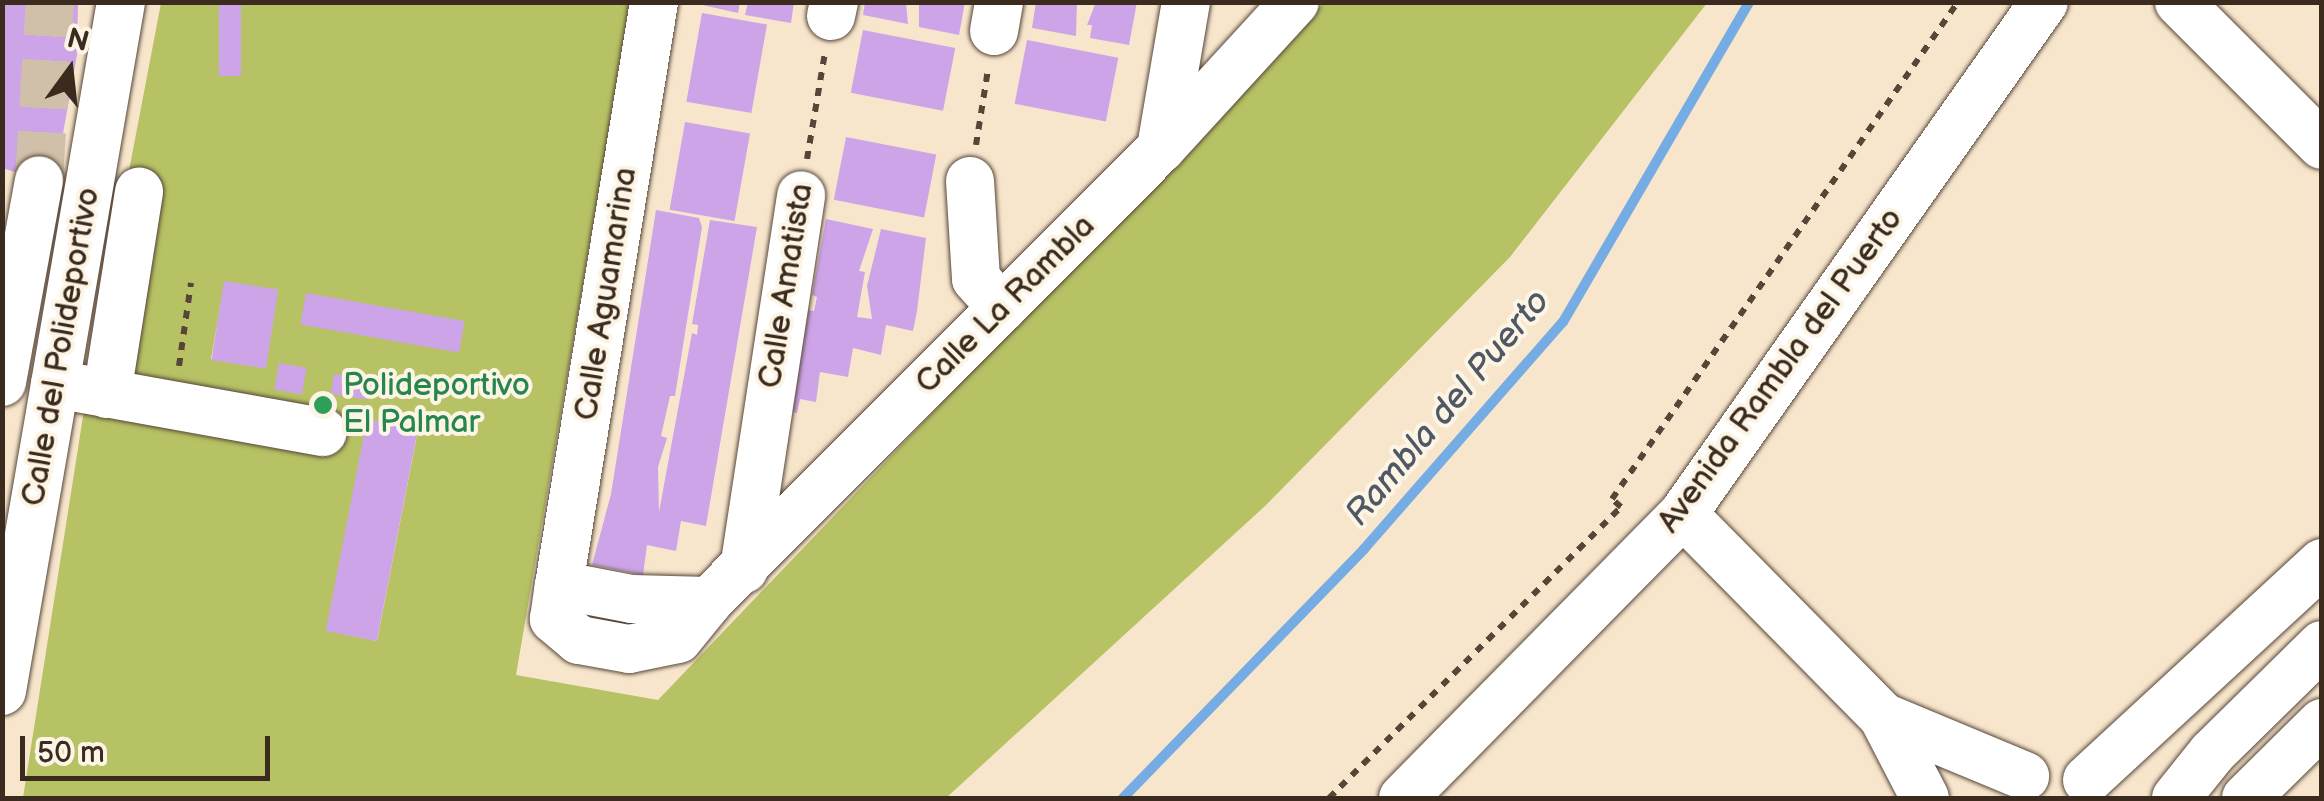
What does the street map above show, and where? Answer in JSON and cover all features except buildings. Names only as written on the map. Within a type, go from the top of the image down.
[{"type":"street","name":"Calle del Polideportivo","points":[[2,691],[121,2]]},
{"type":"street","name":"Calle Aguamarina","points":[[559,585],[654,2]]},
{"type":"street","points":[[1161,148],[1186,2]]},
{"type":"street","name":"Calle La Rambla","points":[[559,585],[554,619],[578,640],[629,648],[678,639],[708,601],[1161,148],[1296,2]]},
{"type":"street","name":"Avenida Rambla del Puerto","points":[[1402,798],[1682,514],[2044,2]]},
{"type":"street","points":[[2179,2],[2322,144]]},
{"type":"street","points":[[2,382],[39,180]]},
{"type":"street","points":[[970,181],[976,279],[1002,308]]},
{"type":"street","points":[[108,394],[139,192]]},
{"type":"street","name":"Calle Amatista","points":[[744,569],[801,195]]},
{"type":"street","points":[[55,384],[323,432]]},
{"type":"street","points":[[1682,514],[1883,717],[1925,798]]},
{"type":"street","points":[[1883,717],[2026,776],[2102,789],[2322,562]]},
{"type":"street","points":[[2176,798],[2212,753],[2322,645]]},
{"type":"street","points":[[2246,798],[2322,723]]},
{"type":"street","points":[[1982,798],[2026,776]]},
{"type":"path","points":[[1329,798],[1621,508],[1612,499],[1958,2]]},
{"type":"path","name":"Calle Amatista","points":[[801,195],[833,9]]},
{"type":"path","points":[[970,181],[996,16]]},
{"type":"path","points":[[173,406],[191,283]]},
{"type":"green space","points":[[161,3],[631,3],[516,675],[658,700],[1324,3],[1707,3],[1510,257],[1265,506],[946,798],[23,798],[87,391]],"holes":[[[225,281],[264,368],[211,359]],[[368,420],[418,430],[377,641],[329,631]]]},
{"type":"waterway","name":"Rambla del Puerto","points":[[1123,798],[1364,549],[1563,322],[1749,2]]},
{"type":"tunnel","points":[[39,180],[50,2]]},
{"type":"place","name":"Polideportivo El Palmar","points":[[323,405]]}]
